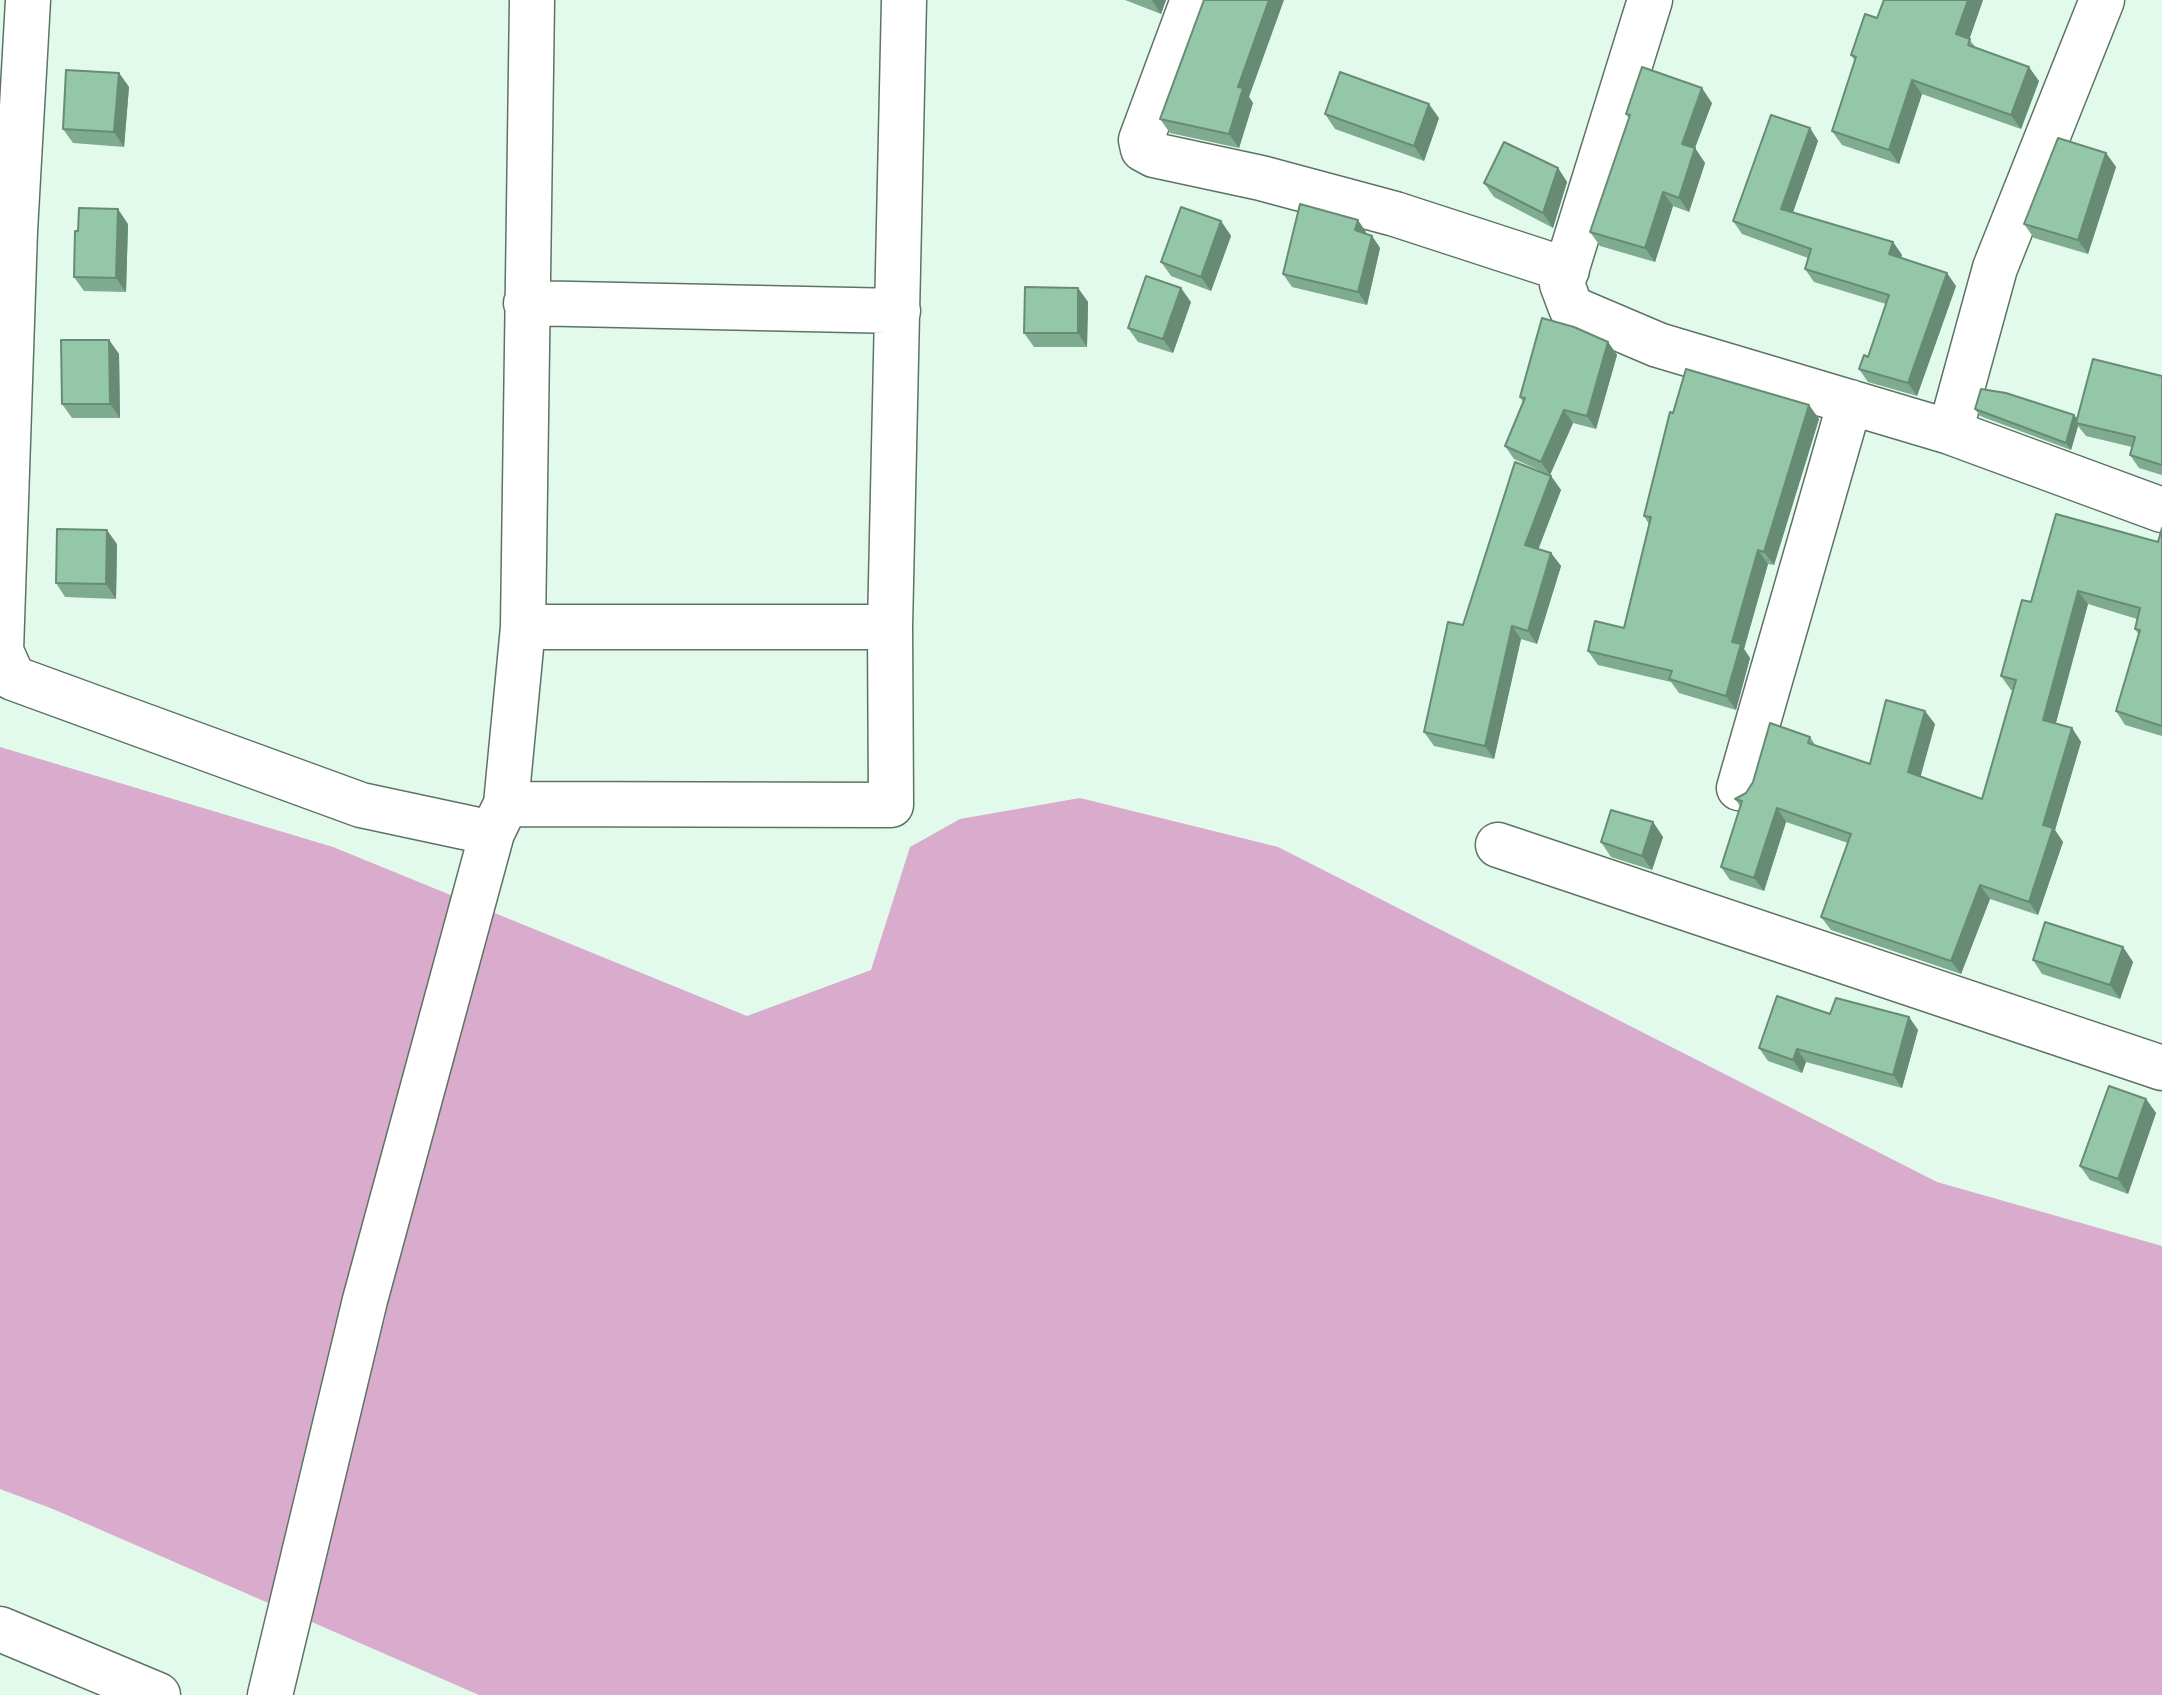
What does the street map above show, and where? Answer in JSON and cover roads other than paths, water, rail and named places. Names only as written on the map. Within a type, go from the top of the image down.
[{"type":"street","points":[[28,0],[8,231],[1,663],[13,678],[361,805],[499,819],[891,805],[890,627],[904,0]]},
{"type":"street","points":[[270,1695],[365,1300],[499,819],[523,627],[532,0]]},
{"type":"street","points":[[1193,0],[1141,140],[1143,149],[1154,155],[1261,178],[1395,214],[1567,270]]},
{"type":"street","points":[[1650,0],[1562,284],[1571,308],[1658,345],[1950,432],[2162,510]]},
{"type":"street","points":[[1950,432],[1995,268],[2102,0]]},
{"type":"street","points":[[526,303],[898,311]]},
{"type":"street","points":[[1739,788],[1850,402]]},
{"type":"street","points":[[523,627],[890,627]]},
{"type":"street","points":[[1498,845],[2162,1068]]},
{"type":"street","points":[[0,1629],[158,1695]]}]
